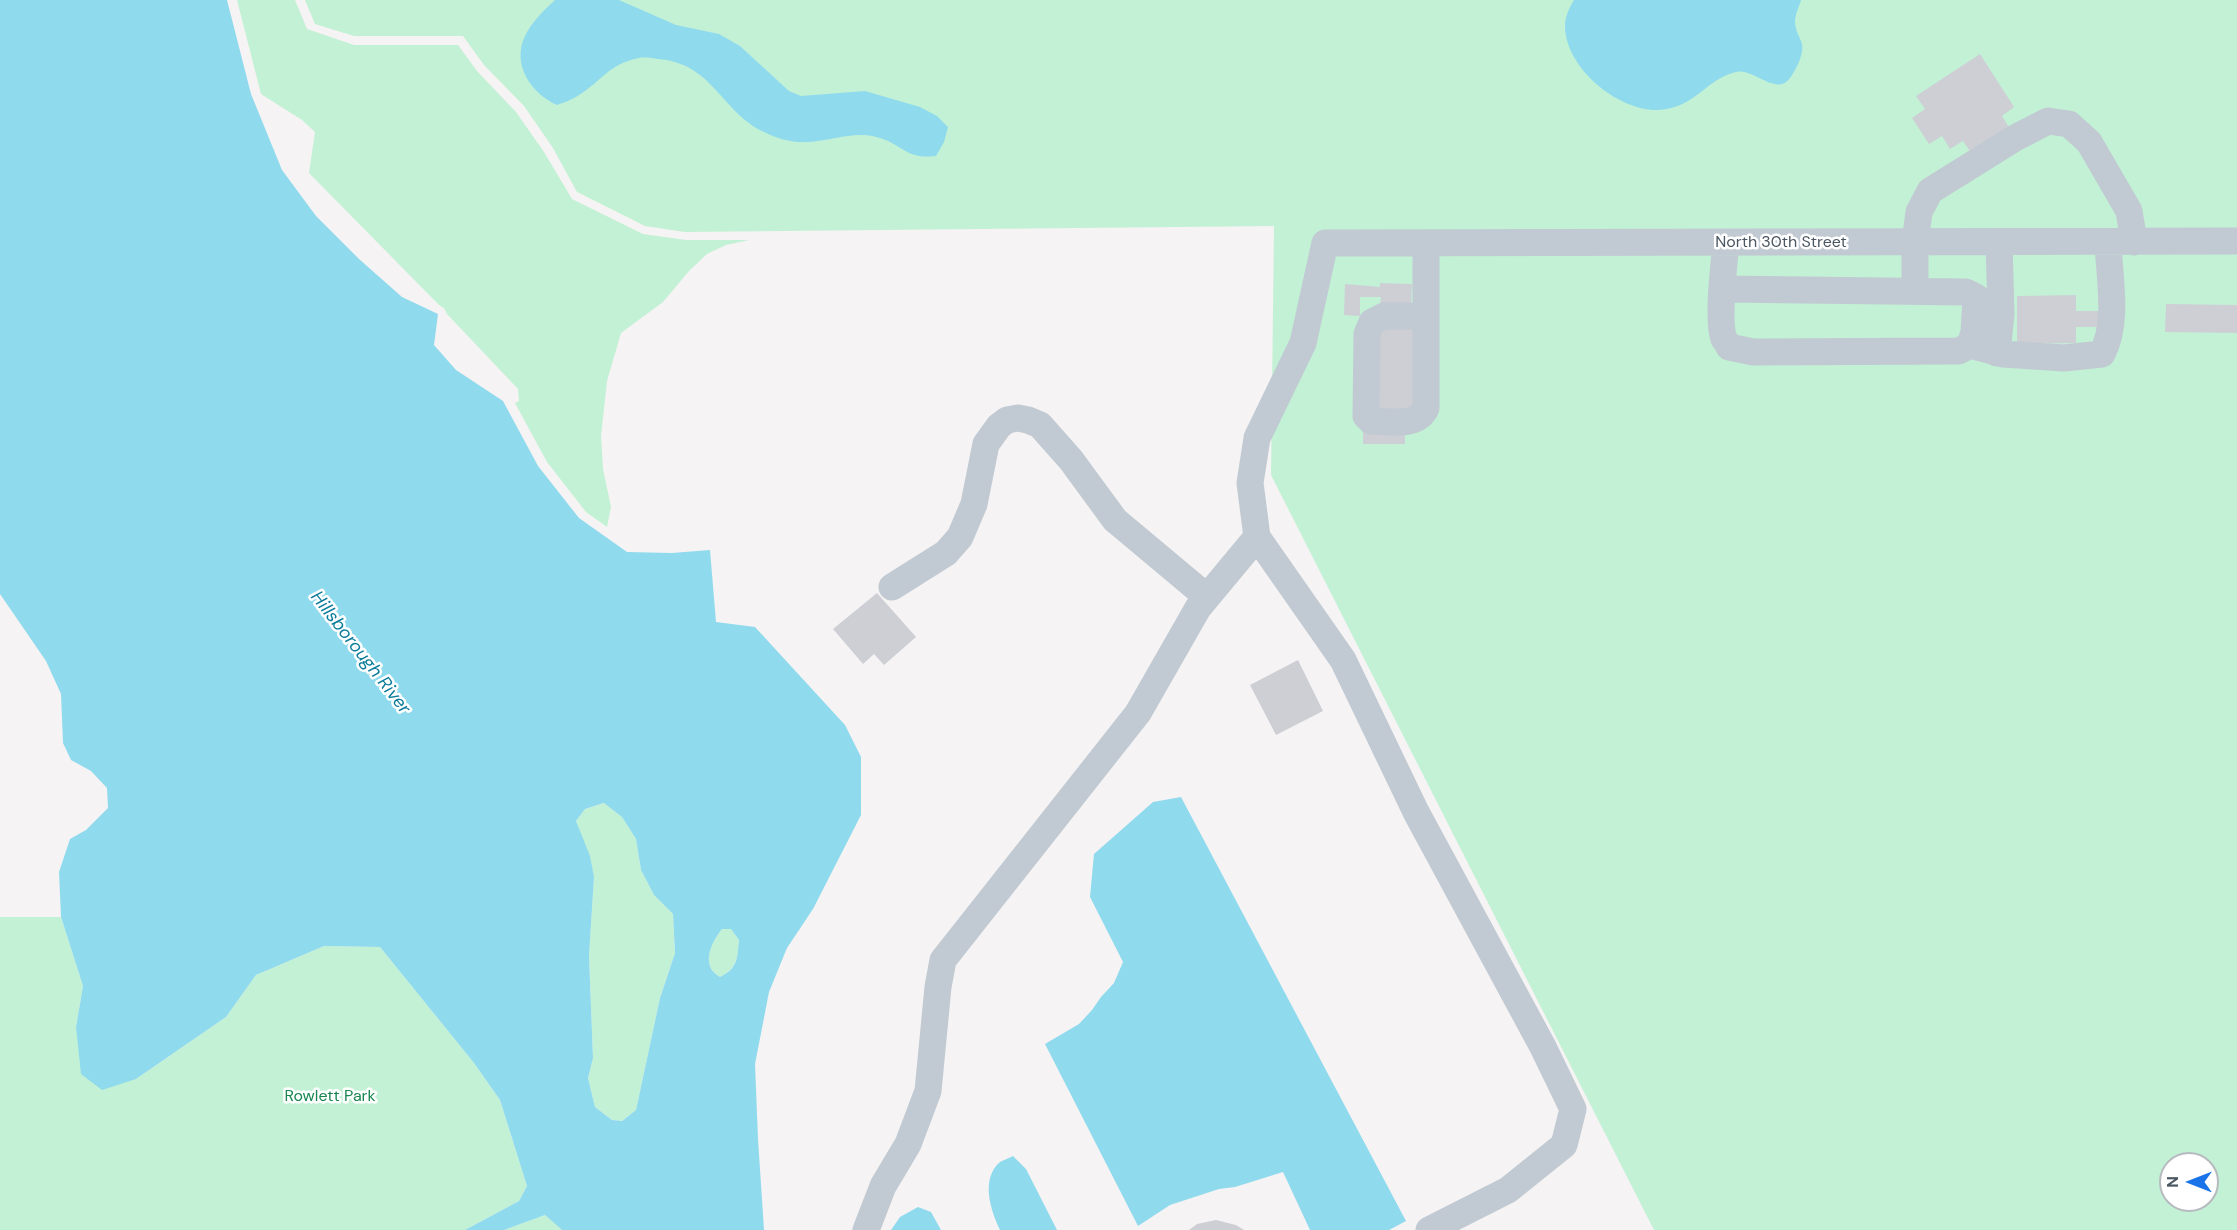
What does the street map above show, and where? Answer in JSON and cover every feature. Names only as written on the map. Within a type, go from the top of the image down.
[{"type":"street","points":[[1915,291],[1915,243],[1919,212],[1930,191],[2015,138],[2048,122],[2069,124],[2089,142],[2129,211],[2121,242],[2109,341],[2102,354],[2064,358],[1997,353],[1970,345]]},
{"type":"street","name":"North 30th Street","points":[[1257,537],[1250,483],[1257,438],[1303,343],[1325,243],[2237,241]]},
{"type":"street","points":[[1997,353],[2001,314],[1999,242]]},
{"type":"street","points":[[1426,243],[1426,316]]},
{"type":"street","points":[[1723,289],[1966,292],[1976,297],[1974,332],[1970,345],[1959,351],[1753,352],[1730,347],[1724,339],[1722,316],[1723,289],[1726,243]]},
{"type":"street","points":[[892,587],[946,554],[960,537],[974,504],[986,444],[999,426],[1007,420],[1018,418],[1040,425],[1071,460],[1115,520],[1207,597]]},
{"type":"street","points":[[866,1230],[866,1224],[883,1186],[908,1144],[928,1091],[938,987],[943,960],[1138,713],[1198,608],[1257,537],[1343,660],[1416,812],[1543,1047],[1573,1109],[1564,1145],[1464,1223],[1429,1230]]},
{"type":"green space","points":[[237,0],[295,0],[307,29],[354,45],[458,45],[477,71],[516,112],[544,152],[572,199],[643,234],[686,240],[749,240],[726,245],[707,254],[663,302],[621,333],[607,381],[601,436],[603,469],[611,507],[607,527],[586,512],[547,462],[515,403],[519,401],[518,389],[447,314],[444,308],[309,173],[315,132],[302,120],[261,94]]},
{"type":"green space","points":[[305,0],[2237,0],[2237,1230],[1654,1230],[1271,475],[1274,226],[685,232],[645,226],[577,192],[553,148],[524,106],[484,65],[463,36],[354,36],[315,24]]},
{"type":"green space","points":[[605,803],[622,817],[636,839],[641,870],[654,895],[673,914],[675,953],[660,998],[636,1110],[622,1121],[612,1120],[595,1107],[588,1078],[593,1058],[589,956],[594,877],[576,821],[585,809]]},
{"type":"green space","name":"Rowlett Park","points":[[0,917],[61,917],[83,986],[76,1027],[136,1079],[226,1017],[256,975],[324,946],[380,947],[474,1063],[500,1100],[527,1186],[519,1201],[465,1230],[0,1230]]},
{"type":"green space","points":[[722,929],[731,929],[739,940],[736,962],[720,977],[710,967],[709,954]]},
{"type":"green space","points":[[545,1215],[562,1230],[504,1230]]},
{"type":"water","name":"Hillsborough River","points":[[0,0],[227,0],[251,94],[282,170],[316,216],[359,259],[402,297],[438,314],[434,345],[456,370],[503,401],[538,466],[579,518],[627,552],[672,553],[710,550],[716,622],[755,627],[845,725],[861,757],[861,815],[813,909],[787,948],[769,992],[755,1064],[764,1230],[562,1230],[545,1215],[504,1230],[465,1230],[519,1201],[527,1186],[500,1100],[474,1063],[380,947],[324,946],[256,975],[226,1017],[136,1079],[102,1090],[81,1074],[76,1027],[83,986],[61,917],[59,872],[70,839],[86,830],[108,808],[107,788],[91,771],[71,760],[63,743],[61,694],[46,661],[0,594]],"holes":[[[604,803],[622,817],[636,839],[641,870],[654,895],[673,914],[675,953],[660,998],[636,1110],[622,1121],[612,1120],[595,1107],[588,1078],[593,1058],[589,956],[594,877],[590,856],[576,821],[585,809]],[[722,929],[731,929],[739,940],[736,962],[726,974],[720,977],[710,967],[709,954]]]},
{"type":"water","points":[[555,0],[619,0],[676,25],[719,34],[740,46],[789,91],[801,96],[865,91],[920,107],[937,116],[948,127],[944,142],[936,156],[926,157],[917,156],[885,140],[868,135],[808,142],[780,139],[749,123],[692,69],[677,62],[651,58],[639,58],[619,65],[583,93],[557,105],[539,94],[526,77],[521,57],[521,47],[525,36],[538,17]]},
{"type":"water","points":[[1574,0],[1801,0],[1795,22],[1802,44],[1802,52],[1795,71],[1784,83],[1778,85],[1750,74],[1736,72],[1716,81],[1682,104],[1659,110],[1643,109],[1627,104],[1597,84],[1584,72],[1574,57],[1567,42],[1565,26]]},
{"type":"water","points":[[1181,797],[1406,1221],[1389,1230],[1310,1230],[1283,1172],[1170,1205],[1138,1226],[1045,1044],[1079,1024],[1114,983],[1123,962],[1090,897],[1094,854],[1153,802]]},
{"type":"water","points":[[1013,1156],[1026,1169],[1057,1230],[1000,1230],[993,1214],[989,1195],[990,1177],[1000,1162]]},
{"type":"water","points":[[918,1207],[931,1212],[941,1230],[891,1230],[900,1217]]},
{"type":"building","points":[[1980,54],[2014,107],[2002,116],[2010,129],[1972,154],[1963,141],[1950,149],[1942,136],[1929,144],[1912,118],[1925,109],[1916,96]]},
{"type":"building","points":[[1380,283],[1412,284],[1411,306],[1380,306],[1381,297],[1360,297],[1360,316],[1344,315],[1345,284],[1380,287]]},
{"type":"building","points":[[2076,295],[2076,311],[2106,311],[2106,327],[2076,327],[2076,343],[2017,344],[2017,296]]},
{"type":"building","points":[[2166,304],[2237,305],[2237,333],[2165,332]]},
{"type":"building","points":[[1379,323],[1417,323],[1417,413],[1378,413]]},
{"type":"building","points":[[1405,428],[1405,444],[1363,444],[1363,429]]},
{"type":"building","points":[[877,593],[916,637],[884,665],[874,654],[863,664],[833,629]]},
{"type":"building","points":[[1298,660],[1323,711],[1276,735],[1250,685]]},
{"type":"building","points":[[1216,1220],[1236,1225],[1244,1230],[1189,1230],[1197,1224]]}]
